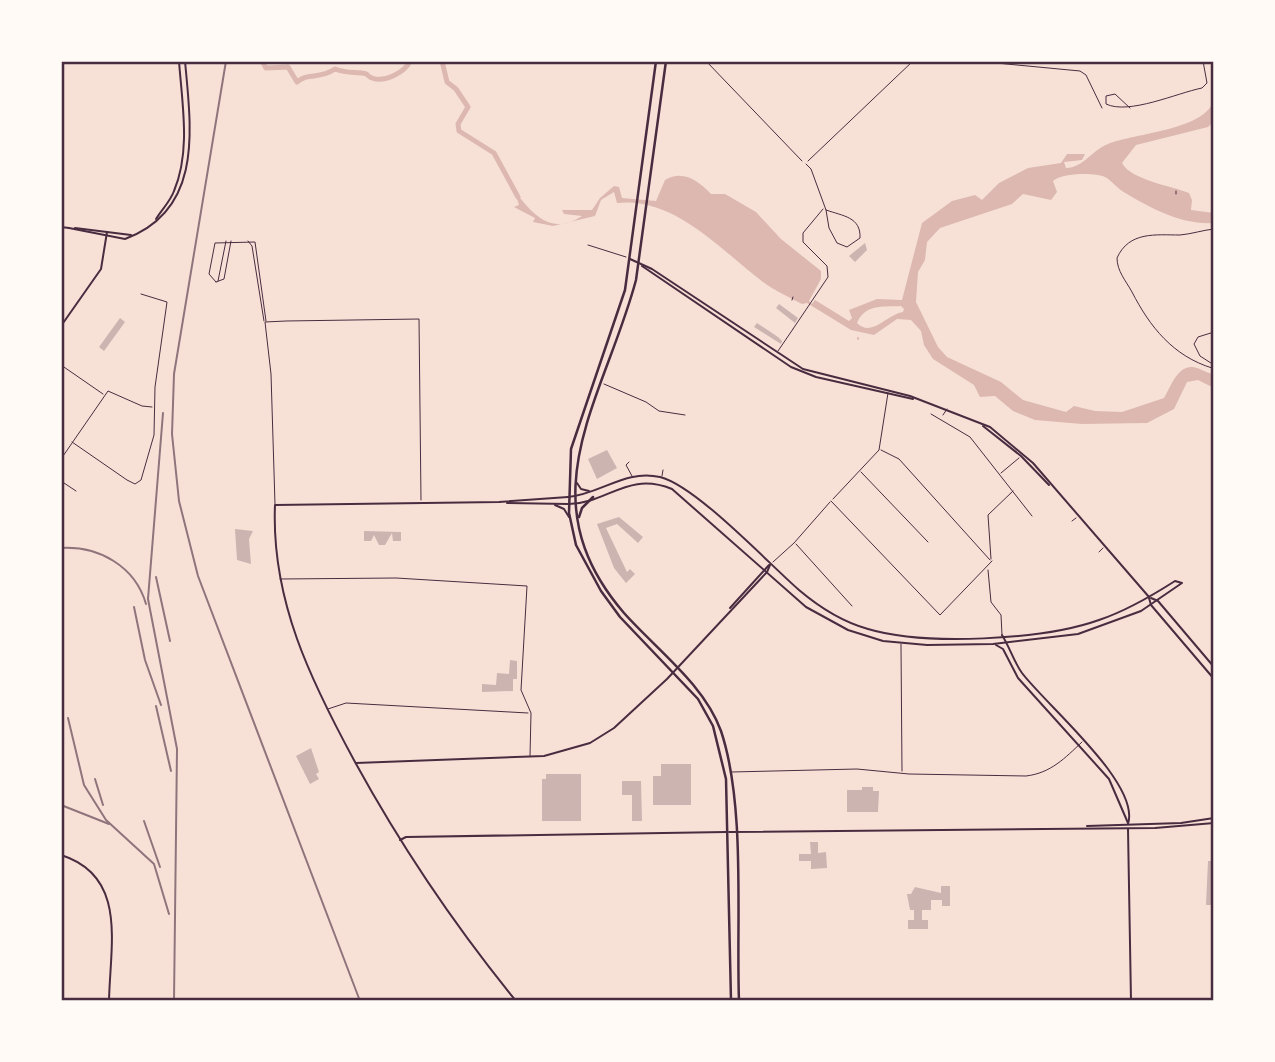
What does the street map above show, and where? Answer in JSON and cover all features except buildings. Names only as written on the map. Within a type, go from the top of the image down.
[{"type":"main road","points":[[156,220],[176,188],[182,156],[184,129],[179,61]]},
{"type":"main road","points":[[61,227],[125,239],[156,220],[179,195],[186,173],[191,123],[186,61]]},
{"type":"main road","points":[[656,61],[623,302],[571,449],[568,504],[576,545],[601,591],[710,707],[721,732],[731,772],[735,831],[739,1001]]},
{"type":"main road","points":[[666,61],[639,263],[627,312],[583,430],[576,481],[576,504],[578,520],[593,565],[614,600],[675,670],[702,705],[713,726],[724,769],[731,1001]]},
{"type":"main road","points":[[61,326],[101,269],[107,234]]},
{"type":"main road","points":[[629,259],[816,377],[916,399],[990,427],[1022,455],[1214,667]]},
{"type":"main road","points":[[499,502],[576,496],[632,476],[662,478],[696,496],[818,605],[866,629],[927,637],[1002,635],[1077,627],[1109,617],[1174,581],[1182,583],[1151,605],[1121,620],[1078,634],[993,644],[901,644],[864,637],[835,625],[806,607],[672,489],[655,483],[633,483],[576,504],[499,502],[275,505],[280,579],[295,638],[327,710],[399,841],[516,1001]]},
{"type":"main road","points":[[576,481],[582,489],[590,491]]},
{"type":"main road","points":[[578,520],[582,508],[593,497]]},
{"type":"main road","points":[[551,504],[564,509],[570,519]]},
{"type":"main road","points":[[356,763],[530,757],[570,751],[599,738],[675,670],[771,564]]},
{"type":"main road","points":[[728,611],[768,572],[771,564]]},
{"type":"main road","points":[[1149,597],[1151,605],[1214,679]]},
{"type":"main road","points":[[1002,635],[1023,675],[1120,785],[1129,807],[1131,1001]]},
{"type":"main road","points":[[993,644],[1001,647],[1018,678],[1109,779],[1128,824]]},
{"type":"main road","points":[[1082,827],[1181,823],[1214,818]]},
{"type":"main road","points":[[399,841],[406,837],[1128,828],[1214,823]]},
{"type":"main road","points":[[61,855],[77,860],[94,872],[108,897],[109,1001]]},
{"type":"street","points":[[806,164],[811,169],[826,208],[829,228],[837,243],[847,247],[856,243],[860,230],[855,220],[826,208]]},
{"type":"street","points":[[776,354],[827,280],[829,271],[803,242],[803,233],[826,208]]},
{"type":"street","points":[[216,282],[227,240]]},
{"type":"street","points":[[216,282],[209,274],[214,245],[227,240],[246,240],[257,244],[267,313],[265,322],[271,374],[275,505]]},
{"type":"street","points":[[216,282],[224,279],[229,244],[233,240]]},
{"type":"street","points":[[246,240],[252,246],[262,319],[265,322]]},
{"type":"street","points":[[588,245],[629,259]]},
{"type":"street","points":[[72,442],[127,480],[135,484],[141,480],[155,435],[155,406],[167,302],[141,294]]},
{"type":"street","points":[[265,322],[419,319],[421,503]]},
{"type":"street","points":[[1214,332],[1198,337],[1194,344],[1200,356],[1214,365]]},
{"type":"street","points":[[61,365],[105,395]]},
{"type":"street","points":[[595,380],[646,402],[659,411],[685,415]]},
{"type":"street","points":[[61,458],[105,395],[111,391],[146,408],[155,406]]},
{"type":"street","points":[[771,564],[794,543],[879,450],[888,393]]},
{"type":"street","points":[[943,415],[947,409]]},
{"type":"street","points":[[931,414],[970,437],[1001,473],[1032,516]]},
{"type":"street","points":[[879,450],[899,459],[992,561]]},
{"type":"street","points":[[1001,473],[1022,455]]},
{"type":"street","points":[[629,462],[626,465],[632,476]]},
{"type":"street","points":[[662,478],[663,470]]},
{"type":"street","points":[[859,470],[928,542]]},
{"type":"street","points":[[61,481],[76,491]]},
{"type":"street","points":[[831,501],[940,615],[988,568],[992,561],[988,515],[1014,490]]},
{"type":"street","points":[[1072,521],[1078,516]]},
{"type":"street","points":[[794,543],[852,606]]},
{"type":"street","points":[[1099,551],[1105,547]]},
{"type":"street","points":[[988,568],[991,602],[1000,615],[1002,635]]},
{"type":"street","points":[[280,579],[396,578],[527,586],[521,693],[531,713],[530,757]]},
{"type":"street","points":[[901,644],[902,773]]},
{"type":"street","points":[[327,710],[346,703],[531,713]]},
{"type":"street","points":[[731,772],[857,769],[902,773],[1034,775],[1056,766],[1082,742]]},
{"type":"path","points":[[706,61],[806,164],[913,61]]},
{"type":"path","points":[[975,61],[1080,71],[1086,75],[1102,108]]},
{"type":"path","points":[[1130,108],[1117,96],[1106,96],[1105,102],[1110,106],[1130,108],[1205,86],[1203,61]]},
{"type":"path","points":[[1214,229],[1184,234],[1149,234],[1125,244],[1116,258],[1121,272],[1154,329],[1186,357],[1214,369]]},
{"type":"shaded area","points":[[1214,98],[1214,121],[1208,127],[1136,145],[1122,163],[1134,174],[1189,193],[1192,200],[1191,210],[1214,213],[1214,223],[1190,221],[1166,214],[1122,191],[1105,177],[1094,174],[1070,175],[1053,181],[1057,192],[1051,200],[1023,194],[1012,204],[940,228],[927,242],[925,260],[918,272],[916,302],[938,347],[947,357],[1001,382],[1023,400],[1066,412],[1074,406],[1095,411],[1122,412],[1164,398],[1176,377],[1185,369],[1197,368],[1214,374],[1214,388],[1198,380],[1187,382],[1174,409],[1147,423],[1082,424],[1035,420],[1013,411],[995,396],[980,397],[974,385],[933,359],[924,345],[921,331],[911,320],[897,319],[874,335],[851,330],[807,303],[802,304],[768,285],[696,228],[658,208],[638,203],[617,203],[614,192],[601,200],[595,216],[572,221],[582,216],[564,214],[562,210],[592,210],[600,198],[614,186],[619,187],[622,198],[656,201],[665,180],[678,176],[690,178],[711,194],[725,194],[756,212],[781,239],[821,271],[821,279],[809,301],[812,304],[815,300],[849,321],[852,318],[849,310],[877,299],[902,300],[922,223],[952,201],[975,195],[982,200],[999,183],[1028,168],[1061,163],[1067,154],[1085,154],[1082,160],[1064,162],[1066,168],[1072,167],[1108,144],[1169,129],[1199,117],[1209,109]],"holes":[[[901,306],[904,309],[874,327],[863,327],[857,323],[865,312],[881,307]]]},
{"type":"shaded area","points":[[515,192],[536,215],[552,223],[564,224],[553,226],[533,222],[535,218],[514,207],[519,205]]},
{"type":"waterway","points":[[262,61],[266,68],[288,67],[297,82],[305,77],[335,69],[383,79],[399,73],[410,61]]},
{"type":"waterway","points":[[419,61],[428,61]]},
{"type":"waterway","points":[[442,61],[447,82],[456,89],[468,107],[458,124],[459,131],[494,153],[518,197]]},
{"type":"railway","points":[[226,61],[174,374],[172,434],[179,501],[198,576],[360,1001]]},
{"type":"railway","points":[[163,413],[148,599],[177,749],[174,1001]]},
{"type":"railway","points":[[61,548],[89,551],[114,561],[133,579],[146,604]]},
{"type":"railway","points":[[156,577],[170,641]]},
{"type":"railway","points":[[134,607],[145,660],[161,705]]},
{"type":"railway","points":[[156,706],[171,771]]},
{"type":"railway","points":[[68,718],[84,785],[106,820],[154,864],[169,914]]},
{"type":"railway","points":[[95,779],[103,805]]},
{"type":"railway","points":[[61,805],[109,824]]},
{"type":"railway","points":[[144,821],[160,867]]}]
